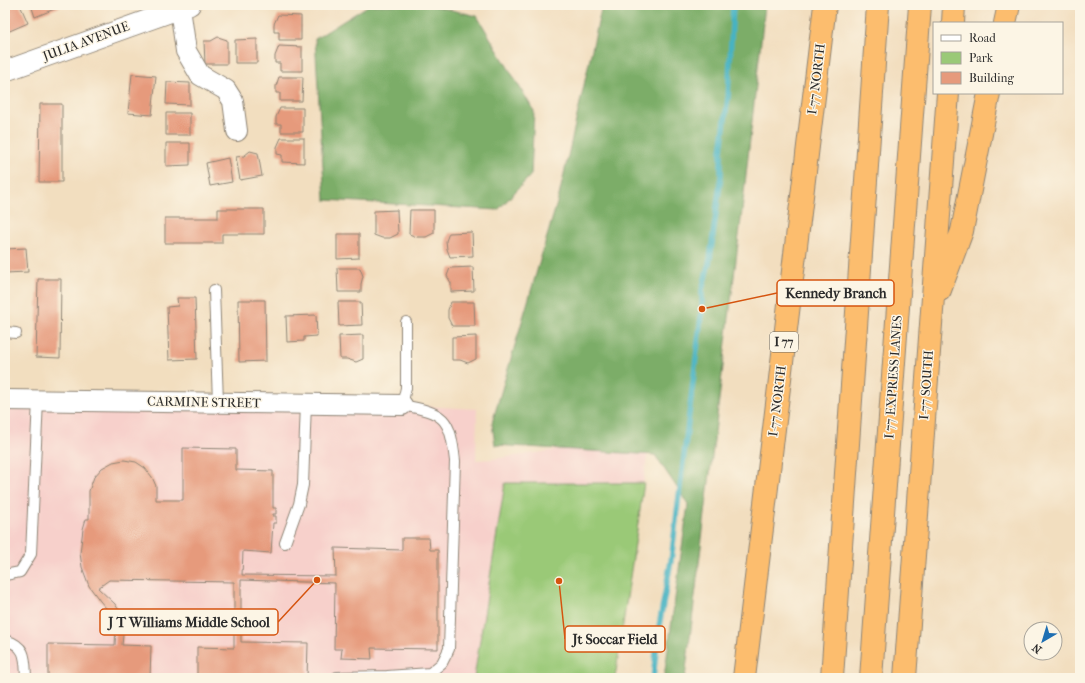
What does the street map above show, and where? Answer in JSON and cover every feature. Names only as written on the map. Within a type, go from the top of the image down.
[{"type":"highway","name":"I-77 NORTH","points":[[744,678],[825,5]]},
{"type":"highway","points":[[832,678],[878,5]]},
{"type":"highway","name":"I 77 EXPRESS LANES","points":[[871,678],[920,5]]},
{"type":"highway","points":[[953,22],[954,5]]},
{"type":"highway","points":[[1004,22],[1009,5]]},
{"type":"highway","name":"I-77 SOUTH","points":[[905,678],[948,94]]},
{"type":"highway","points":[[931,315],[962,230],[989,94]]},
{"type":"street","name":"JULIA AVENUE","points":[[5,70],[185,7]]},
{"type":"street","points":[[185,7],[186,51],[200,75],[226,90],[233,101],[237,131]]},
{"type":"street","name":"CARMINE STREET","points":[[5,400],[402,405]]},
{"type":"lane","points":[[214,290],[218,402]]},
{"type":"lane","points":[[337,678],[337,676],[387,676],[430,673],[442,663],[449,649],[455,461],[453,443],[449,427],[439,415],[426,409],[402,405],[406,388],[406,322]]},
{"type":"lane","points":[[5,332],[16,333]]},
{"type":"lane","points":[[5,575],[20,572],[31,554],[38,400]]},
{"type":"lane","points":[[285,542],[299,504],[303,485],[306,403]]},
{"type":"lane","points":[[5,640],[14,643],[24,655],[26,678]]},
{"type":"shaded area","points":[[5,400],[402,405],[477,409],[476,460],[493,459],[650,437],[615,678],[5,678]]},
{"type":"green space","points":[[369,5],[430,5],[477,16],[534,111],[531,175],[498,210],[325,200],[315,39]]},
{"type":"green space","points":[[602,5],[765,5],[742,211],[685,678],[664,678],[688,504],[655,455],[495,445],[492,423],[559,196]]},
{"type":"green space","points":[[505,483],[644,483],[615,678],[474,678]]},
{"type":"building","points":[[5,5],[20,5],[28,23],[5,33]]},
{"type":"building","points":[[31,5],[64,5],[35,17]]},
{"type":"building","points":[[278,15],[301,16],[301,40],[279,40],[279,32],[274,32],[274,24]]},
{"type":"building","points":[[218,37],[227,40],[227,64],[205,64],[204,41],[211,41]]},
{"type":"building","points":[[257,39],[257,63],[235,63],[235,40]]},
{"type":"building","points":[[279,46],[302,47],[302,71],[280,71],[280,63],[275,63],[275,56]]},
{"type":"building","points":[[132,74],[156,76],[152,115],[128,113]]},
{"type":"building","points":[[279,77],[303,77],[302,101],[280,101],[280,93],[276,93],[276,86]]},
{"type":"building","points":[[167,82],[190,83],[190,105],[166,104]]},
{"type":"building","points":[[40,104],[62,104],[62,182],[39,182]]},
{"type":"building","points":[[280,108],[303,108],[303,132],[281,132],[281,124],[276,124],[276,117]]},
{"type":"building","points":[[166,113],[190,113],[190,135],[166,135]]},
{"type":"building","points":[[281,138],[304,138],[304,163],[282,162],[282,155],[277,154],[277,147]]},
{"type":"building","points":[[166,143],[190,143],[190,165],[166,166]]},
{"type":"building","points":[[250,151],[258,153],[262,176],[240,180],[236,157],[244,156]]},
{"type":"building","points":[[228,158],[232,182],[210,186],[206,163]]},
{"type":"building","points":[[218,209],[264,209],[264,234],[222,234],[222,243],[165,243],[165,218],[218,218]]},
{"type":"building","points":[[397,210],[398,234],[390,238],[382,238],[374,235],[374,211]]},
{"type":"building","points":[[410,210],[434,210],[434,233],[426,237],[417,237],[409,234]]},
{"type":"building","points":[[472,232],[473,256],[450,257],[446,241],[449,233]]},
{"type":"building","points":[[337,234],[359,234],[359,258],[337,259]]},
{"type":"building","points":[[26,248],[28,272],[5,273],[5,249]]},
{"type":"building","points":[[473,267],[474,291],[451,292],[451,283],[447,276],[450,268]]},
{"type":"building","points":[[337,268],[360,268],[363,276],[361,292],[338,292]]},
{"type":"building","points":[[38,279],[61,279],[60,358],[36,357]]},
{"type":"building","points":[[177,298],[195,298],[197,359],[169,360],[167,307],[178,306]]},
{"type":"building","points":[[238,300],[265,300],[266,361],[239,362]]},
{"type":"building","points":[[338,302],[361,302],[362,325],[339,326]]},
{"type":"building","points":[[451,302],[474,302],[475,326],[452,326],[448,318],[448,310]]},
{"type":"building","points":[[316,315],[317,336],[304,337],[304,341],[287,342],[286,316]]},
{"type":"building","points":[[363,335],[363,359],[356,362],[347,359],[340,359],[339,336]]},
{"type":"building","points":[[476,336],[476,359],[468,363],[460,360],[452,360],[452,337]]},
{"type":"building","points":[[183,448],[236,449],[236,470],[273,471],[273,508],[276,508],[276,514],[273,514],[273,516],[276,516],[276,523],[273,523],[271,553],[243,551],[242,575],[336,576],[335,548],[402,550],[402,538],[429,538],[430,550],[438,550],[438,649],[371,648],[372,659],[341,658],[342,649],[334,649],[335,583],[241,580],[241,642],[308,643],[307,678],[197,678],[197,647],[234,648],[234,582],[109,580],[98,588],[115,604],[122,615],[124,625],[122,645],[151,646],[150,678],[48,678],[48,644],[115,645],[116,624],[111,614],[89,586],[82,567],[80,553],[83,529],[86,519],[89,519],[89,491],[94,477],[102,468],[113,462],[124,460],[136,462],[145,468],[152,477],[156,486],[156,500],[183,500]]},
{"type":"waterway","points":[[653,678],[659,626],[671,561],[702,309],[702,290],[710,259],[721,176],[721,151],[728,97],[733,5]]},
{"type":"place","name":"Kennedy Branch","points":[[702,309]]},
{"type":"place","name":"J T Williams Middle School","points":[[317,580]]},
{"type":"place","name":"Jt Soccar Field","points":[[559,581]]}]
